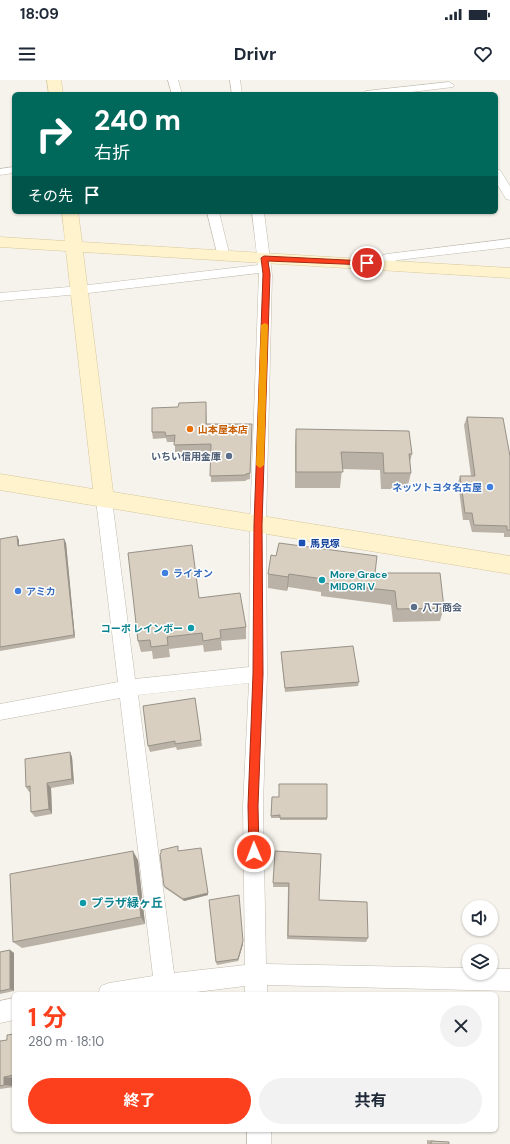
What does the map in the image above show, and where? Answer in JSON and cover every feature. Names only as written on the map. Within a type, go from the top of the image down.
[{"type":"street","points":[[54,80],[56,92]]},
{"type":"street","points":[[173,80],[176,92]]},
{"type":"street","points":[[235,80],[237,92]]},
{"type":"street","points":[[387,92],[449,86]]},
{"type":"street","points":[[0,172],[12,170]]},
{"type":"street","points":[[499,184],[510,196]]},
{"type":"street","points":[[70,214],[104,500],[129,688],[165,985]]},
{"type":"street","points":[[213,214],[224,257]]},
{"type":"street","points":[[256,984],[253,806],[258,674],[258,525],[265,263],[258,214]]},
{"type":"street","points":[[0,242],[224,257],[265,263],[381,264],[510,273]]},
{"type":"street","points":[[381,264],[387,258],[398,256],[510,243]]},
{"type":"street","points":[[0,296],[80,290],[265,263]]},
{"type":"street","points":[[0,482],[510,565]]},
{"type":"street","points":[[0,712],[129,688],[258,674]]},
{"type":"street","points":[[121,992],[165,985],[510,980]]},
{"type":"street","points":[[0,1012],[12,1009]]},
{"type":"street","points":[[259,1132],[259,1144]]},
{"type":"building","points":[[206,402],[206,424],[252,424],[250,473],[246,475],[210,476],[211,444],[174,445],[175,435],[166,436],[165,432],[152,432],[152,408],[178,407],[179,403]]},
{"type":"building","points":[[467,417],[503,418],[510,456],[510,530],[507,530],[507,526],[474,525],[472,513],[465,513],[460,476],[475,476]]},
{"type":"building","points":[[296,429],[409,431],[412,454],[409,454],[411,473],[384,473],[383,453],[341,452],[343,472],[296,472]]},
{"type":"building","points":[[17,536],[18,546],[64,539],[74,635],[0,647],[0,539]]},
{"type":"building","points":[[279,543],[377,556],[375,573],[440,573],[444,608],[397,609],[395,591],[322,583],[323,579],[289,574],[288,577],[268,574],[271,555],[276,556]]},
{"type":"building","points":[[192,545],[199,598],[240,593],[246,627],[220,630],[221,638],[203,641],[202,633],[167,637],[168,645],[151,647],[150,640],[138,641],[128,553]]},
{"type":"building","points":[[353,646],[359,682],[285,688],[281,652]]},
{"type":"building","points":[[195,698],[201,740],[175,744],[175,741],[148,746],[143,706]]},
{"type":"building","points":[[70,752],[72,779],[47,783],[49,809],[31,812],[30,786],[26,787],[25,759]]},
{"type":"building","points":[[279,784],[327,784],[327,818],[280,818],[280,815],[271,816],[272,797],[279,797]]},
{"type":"building","points":[[178,846],[178,851],[201,848],[208,893],[183,899],[164,886],[160,854],[161,850]]},
{"type":"building","name":"プラザ緑ヶ丘","points":[[133,851],[141,917],[13,942],[10,874]]},
{"type":"building","points":[[275,851],[321,854],[319,900],[367,902],[368,938],[288,936],[289,883],[273,883]]},
{"type":"building","points":[[239,895],[243,941],[238,959],[216,962],[209,900]]},
{"type":"building","points":[[10,950],[10,989],[0,991],[0,952]]},
{"type":"building","points":[[12,1034],[12,1075],[4,1077],[4,1085],[0,1086],[0,1041],[7,1040],[7,1035]]},
{"type":"building","points":[[431,1141],[449,1142],[449,1144],[431,1144]]},
{"type":"slow traffic","points":[[260,465],[265,325]]},
{"type":"place","name":"山本屋本店","points":[[190,429]]},
{"type":"place","name":"いちい信用金庫","points":[[229,456]]},
{"type":"place","name":"ネッツトヨタ名古屋","points":[[490,487]]},
{"type":"place","name":"馬見塚","points":[[302,543]]},
{"type":"place","name":"ライオン","points":[[165,573]]},
{"type":"place","name":"More Grace MIDORI V","points":[[322,580]]},
{"type":"place","name":"アミカ","points":[[18,591]]},
{"type":"place","name":"八丁商会","points":[[414,607]]},
{"type":"place","name":"コーポ レインボー","points":[[191,628]]},
{"type":"place","name":"プラザ緑ヶ丘","points":[[83,903]]},
{"type":"route","points":[[254,852],[253,806],[258,674],[258,525],[266,274],[264,258],[367,263]]}]
